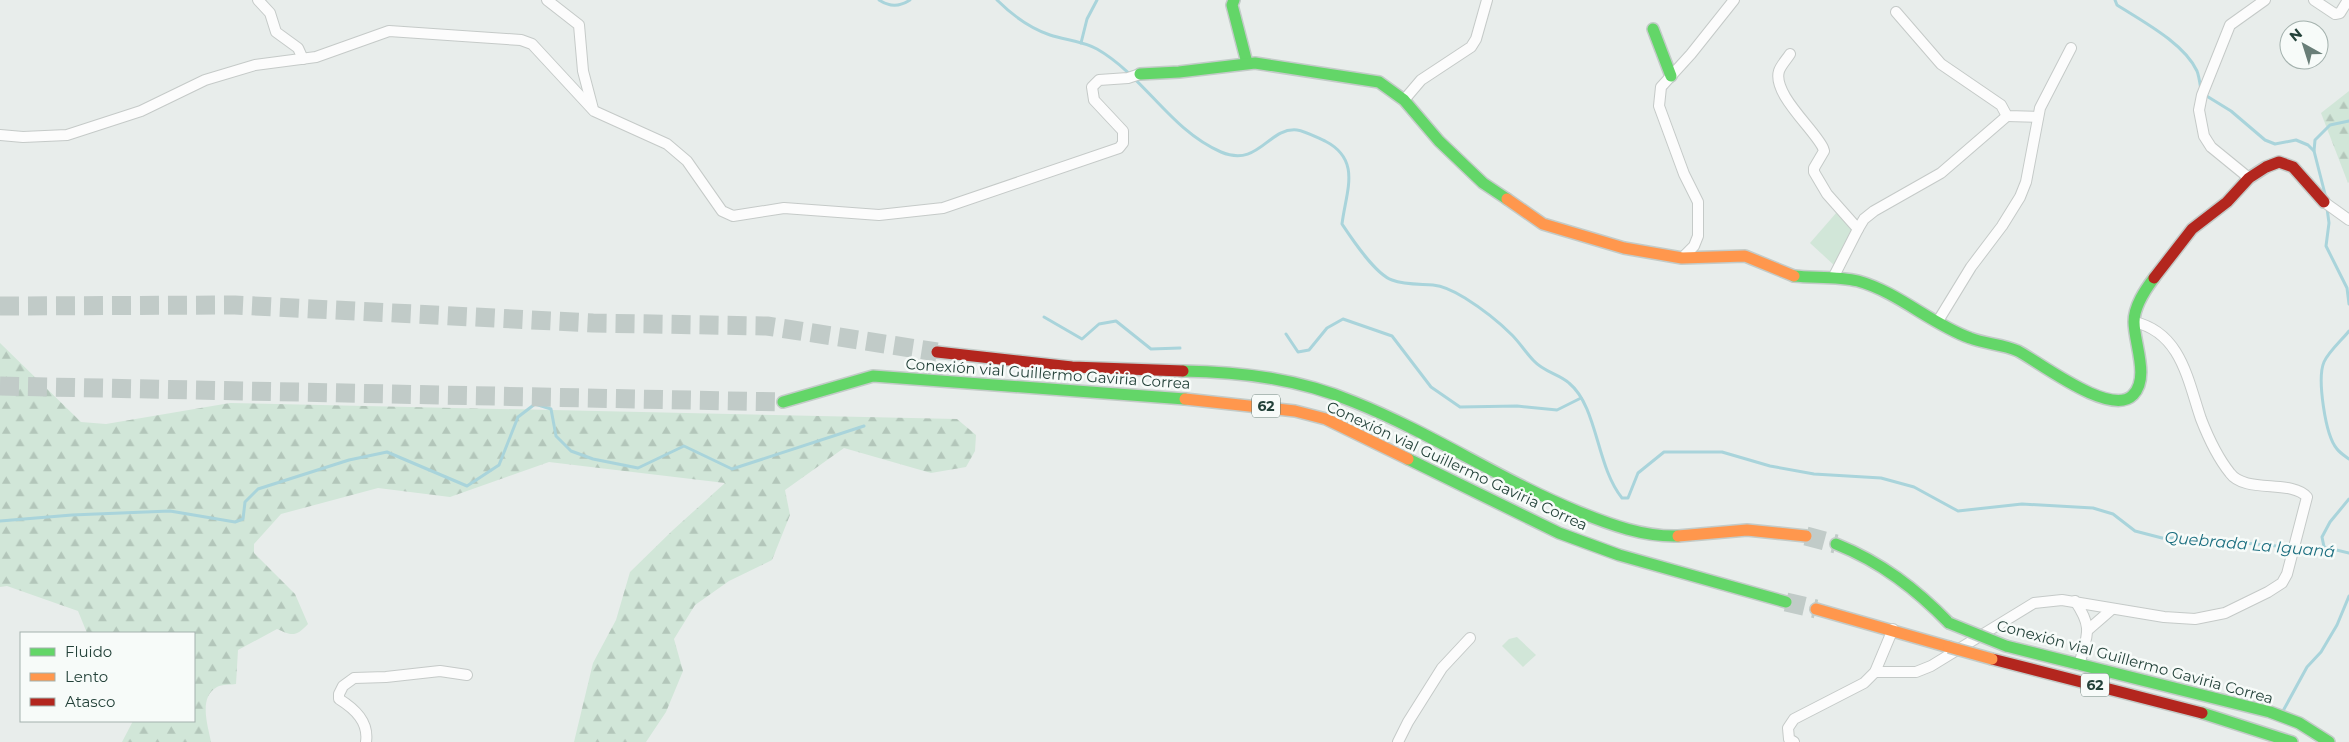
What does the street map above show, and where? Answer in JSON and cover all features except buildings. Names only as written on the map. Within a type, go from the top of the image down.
[{"type":"main road","points":[[1234,0],[1232,5],[1247,63]]},
{"type":"main road","points":[[1653,29],[1671,76]]},
{"type":"main road","points":[[1140,74],[1179,72],[1247,63],[1267,63],[1361,78],[1385,85],[1404,100],[1439,141],[1476,177],[1543,224],[1624,248],[1682,258],[1744,256],[1789,275],[1858,281],[1885,293],[1969,338],[2016,350],[2080,390],[2099,397],[2122,400],[2132,397],[2140,386],[2140,356],[2134,322],[2136,308],[2148,286],[2192,229],[2227,202],[2249,178],[2266,167],[2279,162],[2292,167],[2327,204]]},
{"type":"main road","name":"Conexión vial Guillermo Gaviria Correa","points":[[937,352],[1118,370],[1235,373],[1280,378],[1325,390],[1365,404],[1541,496],[1628,530],[1649,535],[1679,538],[1746,530],[1782,531],[1806,536]]},
{"type":"main road","name":"Conexión vial Guillermo Gaviria Correa","points":[[783,402],[874,376],[1227,402],[1294,411],[1326,419],[1559,533],[1619,555],[1786,602]]},
{"type":"main road","name":"Conexión vial Guillermo Gaviria Correa","points":[[1836,544],[1874,560],[1902,578],[1927,599],[1950,623],[2006,646],[2255,708],[2299,723],[2329,742]]},
{"type":"main road","name":"62","points":[[1816,609],[1992,659],[2245,725],[2292,742]]},
{"type":"street","points":[[258,0],[270,13],[276,32],[298,48],[303,59]]},
{"type":"street","points":[[546,0],[579,25],[583,71],[594,111]]},
{"type":"street","points":[[1404,100],[1421,80],[1471,47],[1476,39],[1487,0]]},
{"type":"street","points":[[1682,258],[1694,246],[1698,236],[1698,202],[1684,174],[1659,106],[1661,87],[1734,0]]},
{"type":"street","points":[[2314,0],[2335,14],[2340,13],[2348,0]]},
{"type":"street","points":[[2249,178],[2230,165],[2211,147],[2204,136],[2199,110],[2203,93],[2230,25],[2257,2]]},
{"type":"street","points":[[1896,12],[1941,64],[2001,105],[2007,116]]},
{"type":"street","points":[[0,135],[23,137],[68,135],[141,111],[206,80],[256,65],[316,57],[393,31],[526,41],[532,44],[594,111],[667,144],[677,151],[722,211],[727,214],[738,216],[784,208],[887,215],[955,205],[1119,148],[1123,143],[1123,132],[1094,100],[1091,91],[1094,83],[1099,80],[1128,78],[1140,74]]},
{"type":"street","points":[[1938,321],[1971,266],[2002,226],[2020,197],[2026,182],[2038,117],[2071,48]]},
{"type":"street","points":[[1790,54],[1779,70],[1779,76],[1785,95],[1794,110],[1823,148],[1824,151],[1814,168],[1814,172],[1827,194],[1858,229]]},
{"type":"street","points":[[1833,278],[1864,219],[1874,211],[1941,173],[2007,116],[2038,117]]},
{"type":"street","points":[[2327,204],[2349,220]]},
{"type":"street","points":[[1875,672],[1916,672],[1931,666],[2034,603],[2062,600],[2075,601],[2164,617],[2195,619],[2225,614],[2268,592],[2282,582],[2292,560],[2308,497],[2304,493],[2240,482],[2231,475],[2202,421],[2186,370],[2173,347],[2153,329],[2134,322]]},
{"type":"street","points":[[2075,601],[2089,629]]},
{"type":"street","points":[[2079,665],[2089,629],[2112,609]]},
{"type":"street","points":[[1794,742],[1789,739],[1788,728],[1794,719],[1864,683],[1875,672],[1893,630]]},
{"type":"street","points":[[1398,742],[1408,722],[1442,668],[1470,638]]},
{"type":"street","points":[[366,742],[366,727],[354,709],[340,699],[339,694],[343,686],[354,678],[386,677],[440,671],[467,675]]},
{"type":"green space","points":[[2349,91],[2349,182],[2348,183],[2321,113]]},
{"type":"green space","points":[[1837,212],[1854,228],[1835,266],[1810,243]]},
{"type":"green space","points":[[0,343],[81,422],[106,424],[230,403],[957,419],[976,435],[975,451],[966,467],[931,473],[844,448],[785,490],[790,515],[772,560],[729,581],[695,605],[674,639],[683,671],[666,712],[646,742],[574,742],[593,663],[616,620],[630,572],[725,483],[549,462],[450,497],[378,488],[281,514],[254,544],[254,553],[295,594],[308,624],[294,634],[277,629],[238,650],[236,684],[217,687],[208,698],[206,712],[211,742],[122,742],[132,722],[195,722],[195,632],[87,632],[78,611],[7,586],[0,587]]},
{"type":"green space","points":[[1517,637],[1536,655],[1523,667],[1502,646],[1509,639]]},
{"type":"waterway","name":"Quebrada La Iguaná","points":[[879,0],[894,5],[910,0]]},
{"type":"waterway","name":"Quebrada La Iguaná","points":[[997,0],[1015,16],[1035,29],[1092,46],[1114,60],[1187,130],[1221,152],[1234,156],[1245,155],[1278,134],[1297,130],[1325,141],[1337,149],[1344,157],[1349,177],[1342,224],[1364,255],[1378,271],[1392,280],[1407,284],[1437,286],[1465,298],[1507,330],[1538,365],[1569,383],[1579,394],[1586,407],[1607,470],[1613,485],[1622,498],[1628,498],[1638,473],[1664,452],[1722,452],[1770,466],[1814,474],[1881,478],[1914,487],[1958,511],[2022,504],[2093,508],[2113,514],[2135,531],[2162,538],[2188,538],[2300,548],[2324,547],[2349,553]]},
{"type":"waterway","points":[[1081,43],[1087,19],[1097,0]]},
{"type":"waterway","points":[[2115,0],[2117,5],[2162,34],[2183,51],[2197,71],[2201,90]]},
{"type":"waterway","points":[[2205,95],[2231,111],[2265,140],[2275,144],[2296,140],[2308,145],[2314,151],[2325,194]]},
{"type":"waterway","points":[[2314,151],[2315,140],[2330,125],[2349,121]]},
{"type":"waterway","points":[[2327,208],[2329,223],[2326,246],[2347,288],[2349,304]]},
{"type":"waterway","points":[[1044,317],[1082,339],[1099,324],[1116,321],[1151,349],[1180,348]]},
{"type":"waterway","points":[[1286,334],[1298,352],[1309,350],[1327,328],[1343,319],[1392,336],[1431,387],[1460,407],[1517,406],[1557,410],[1581,398]]},
{"type":"waterway","points":[[2349,331],[2326,358],[2321,380],[2323,406],[2329,432],[2337,449],[2349,459]]},
{"type":"waterway","points":[[0,521],[72,515],[170,511],[235,522],[243,519],[245,502],[258,489],[349,460],[387,452],[467,486],[499,465],[518,417],[535,404],[551,409],[556,436],[571,451],[593,459],[638,468],[684,446],[732,469],[864,426]]},
{"type":"waterway","points":[[2324,547],[2322,537],[2330,522],[2349,499]]},
{"type":"waterway","points":[[2283,711],[2307,667],[2321,652],[2337,625],[2349,596]]},
{"type":"tunnel","points":[[0,306],[235,305],[593,323],[767,326],[937,352]]},
{"type":"tunnel","points":[[0,386],[783,402]]},
{"type":"tunnel","points":[[1806,536],[1836,544]]},
{"type":"tunnel","points":[[1786,602],[1816,609]]},
{"type":"traffic: fast","points":[[1234,0],[1232,5],[1247,63]]},
{"type":"traffic: fast","points":[[1653,29],[1671,76]]},
{"type":"traffic: fast","points":[[1140,74],[1179,72],[1255,63],[1379,82],[1404,100],[1439,141],[1483,183],[1507,199]]},
{"type":"traffic: fast","points":[[1794,276],[1842,278],[1873,286],[1956,332],[1976,340],[2018,351],[2075,386],[2092,394],[2109,399],[2123,400],[2133,395],[2138,388],[2141,370],[2134,316],[2141,298],[2154,278]]},
{"type":"traffic: fast","points":[[1183,371],[1227,373],[1270,378],[1292,382],[1333,394],[1383,414],[1522,486],[1579,512],[1615,526],[1665,536],[1678,536]]},
{"type":"traffic: fast","points":[[783,402],[873,376],[1185,399]]},
{"type":"traffic: fast","points":[[1408,459],[1559,533],[1619,555],[1786,602]]},
{"type":"traffic: fast","points":[[1836,544],[1883,568],[1911,588],[1949,623]]},
{"type":"traffic: fast","points":[[1949,623],[2006,646]]},
{"type":"traffic: fast","points":[[2006,646],[2270,712],[2299,723],[2329,742]]},
{"type":"traffic: fast","points":[[2202,713],[2292,742]]},
{"type":"traffic: slow","points":[[1507,199],[1543,224],[1624,248],[1682,258],[1745,256],[1794,276]]},
{"type":"traffic: slow","points":[[1185,399],[1295,411],[1326,419],[1408,459]]},
{"type":"traffic: slow","points":[[1678,536],[1747,530],[1806,536]]},
{"type":"traffic: slow","points":[[1816,609],[1949,647]]},
{"type":"traffic: slow","points":[[1949,647],[1992,659]]},
{"type":"traffic: jam","points":[[2154,278],[2192,229],[2227,202],[2249,178],[2266,167],[2279,162],[2293,167],[2324,202]]},
{"type":"traffic: jam","points":[[937,352],[1072,367],[1183,371]]},
{"type":"traffic: jam","points":[[1992,659],[2202,713]]}]
